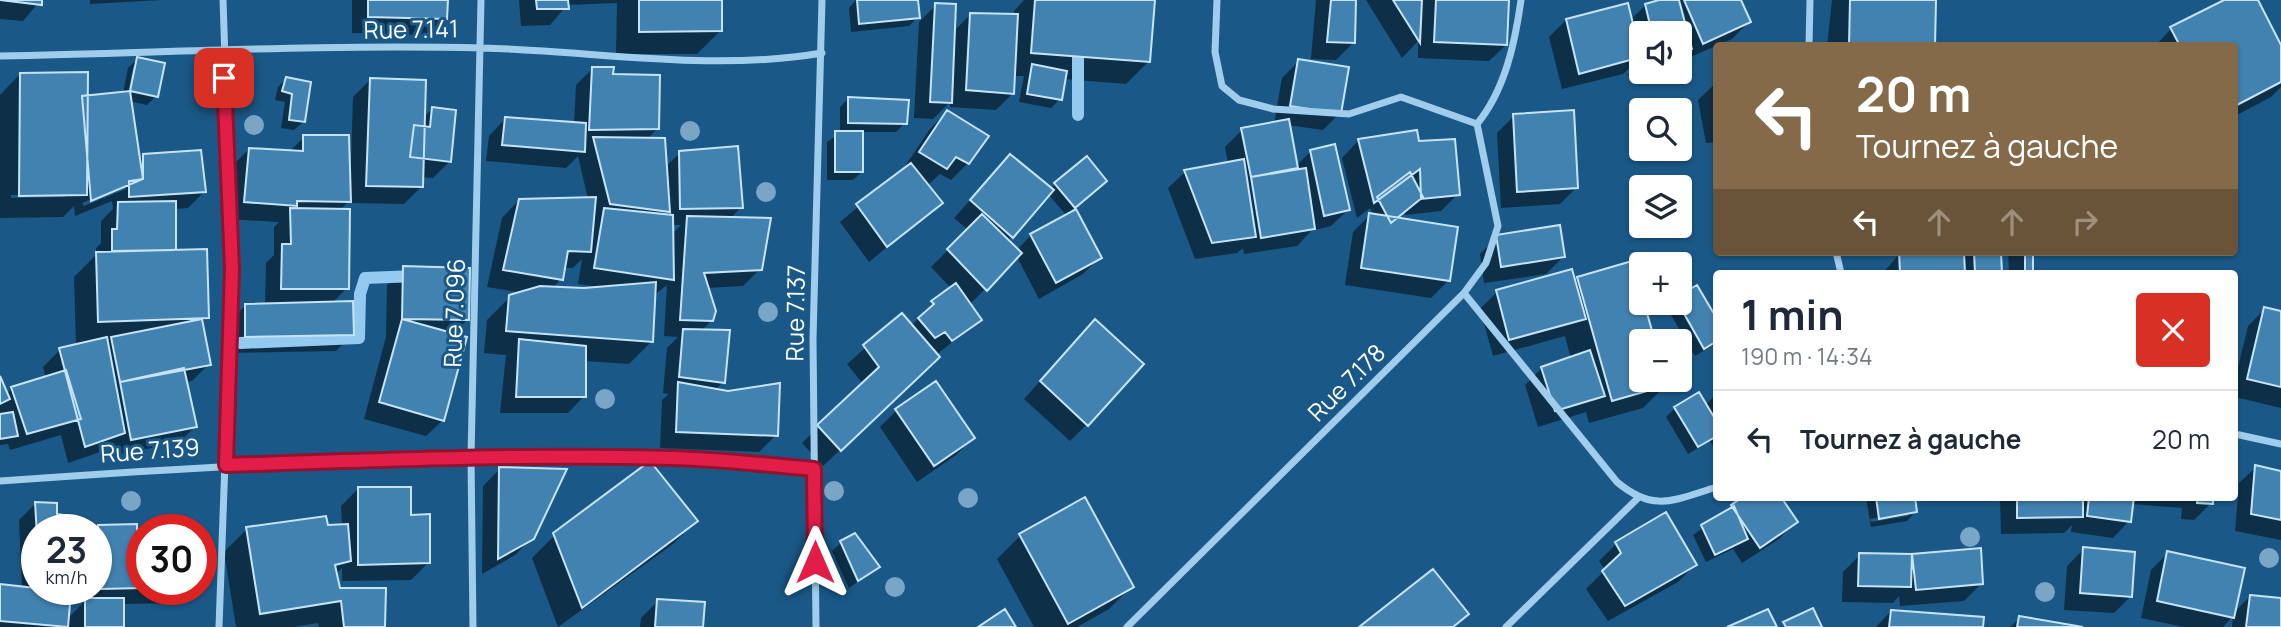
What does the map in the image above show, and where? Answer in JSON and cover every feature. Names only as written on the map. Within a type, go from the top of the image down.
[{"type":"street","points":[[219,627],[232,268],[223,0]]},
{"type":"street","name":"Rue 7.096","points":[[473,627],[471,457],[481,0]]},
{"type":"street","name":"Rue 7.137","points":[[816,627],[813,339],[822,0]]},
{"type":"street","points":[[1217,0],[1215,52],[1222,86],[1240,100],[1273,109],[1349,114],[1401,97],[1477,124],[1491,107],[1505,74],[1521,0]]},
{"type":"street","points":[[1809,42],[1810,0]]},
{"type":"street","name":"Rue 7.141","points":[[0,56],[482,48],[732,61],[788,59],[822,53]]},
{"type":"street","name":"Rue 7.178","points":[[1127,627],[1464,293],[1486,263],[1498,226],[1477,124]]},
{"type":"street","points":[[1464,293],[1616,482],[1637,499],[1672,500],[1713,488]]},
{"type":"street","points":[[2238,435],[2281,444]]},
{"type":"street","name":"Rue 7.139","points":[[0,481],[226,465],[471,457],[674,458],[814,469]]},
{"type":"street","points":[[1506,627],[1637,499]]},
{"type":"building","points":[[0,0],[42,0],[42,5]]},
{"type":"building","points":[[368,0],[448,0],[447,19],[368,17]]},
{"type":"building","points":[[536,0],[568,0],[569,9],[537,9]]},
{"type":"building","points":[[639,0],[722,0],[722,31],[639,32]]},
{"type":"building","points":[[857,0],[918,0],[920,18],[859,24]]},
{"type":"building","points":[[1035,0],[1155,0],[1150,62],[1031,53]]},
{"type":"building","points":[[1331,0],[1356,0],[1355,43],[1327,42]]},
{"type":"building","points":[[1393,0],[1422,0],[1420,43]]},
{"type":"building","points":[[1436,0],[1509,0],[1507,45],[1434,42]]},
{"type":"building","points":[[1659,0],[1679,0],[1685,21],[1649,21],[1645,4]]},
{"type":"building","points":[[1684,0],[1741,0],[1751,22],[1703,44]]},
{"type":"building","points":[[1850,0],[1936,0],[1935,42],[1849,42]]},
{"type":"building","points":[[2224,0],[2258,0],[2281,45],[2281,82],[2238,104],[2238,42],[2178,42],[2170,27]]},
{"type":"building","points":[[935,3],[956,4],[952,103],[930,102]]},
{"type":"building","points":[[1628,3],[1632,21],[1629,21],[1629,60],[1579,74],[1566,19]]},
{"type":"building","points":[[970,13],[1018,14],[1014,94],[966,90]]},
{"type":"building","points":[[137,57],[165,63],[158,97],[130,91]]},
{"type":"building","points":[[1298,59],[1349,67],[1341,114],[1290,106]]},
{"type":"building","points":[[1032,64],[1067,71],[1062,100],[1027,94]]},
{"type":"building","points":[[592,67],[614,67],[613,74],[660,75],[659,129],[589,130]]},
{"type":"building","points":[[88,72],[87,195],[19,196],[20,73]]},
{"type":"building","points":[[286,77],[311,82],[305,122],[289,120],[292,94],[282,91]]},
{"type":"building","points":[[370,78],[426,80],[423,187],[366,186]]},
{"type":"building","points":[[130,91],[143,179],[91,201],[82,96]]},
{"type":"building","points":[[848,97],[909,100],[907,124],[848,123]]},
{"type":"building","points":[[432,107],[456,110],[451,162],[410,157],[414,125],[430,127]]},
{"type":"building","points":[[947,110],[989,136],[969,164],[956,157],[947,169],[919,152]]},
{"type":"building","points":[[1574,110],[1578,188],[1517,192],[1513,114]]},
{"type":"building","points":[[505,117],[586,123],[585,152],[502,145]]},
{"type":"building","points":[[1289,119],[1298,168],[1251,177],[1241,128]]},
{"type":"building","points":[[1417,130],[1419,141],[1455,139],[1460,195],[1421,199],[1420,169],[1374,203],[1358,139]]},
{"type":"building","points":[[835,131],[863,131],[863,172],[835,172]]},
{"type":"building","points":[[303,135],[349,135],[351,202],[297,201],[297,206],[244,202],[249,148],[303,151]]},
{"type":"building","points":[[593,137],[665,138],[670,212],[610,204]]},
{"type":"building","points":[[1335,144],[1350,210],[1324,216],[1310,150]]},
{"type":"building","points":[[738,146],[743,208],[680,209],[679,151]]},
{"type":"building","points":[[201,150],[206,192],[129,197],[129,181],[143,179],[143,154]]},
{"type":"building","points":[[1010,154],[1054,190],[1013,238],[970,200]]},
{"type":"building","points":[[1087,156],[1107,181],[1075,208],[1054,183]]},
{"type":"building","points":[[1244,159],[1256,237],[1212,243],[1184,170]]},
{"type":"building","points":[[911,163],[943,203],[887,247],[856,204]]},
{"type":"building","points":[[1306,168],[1315,229],[1261,238],[1251,177]]},
{"type":"building","points":[[1410,172],[1423,197],[1391,223],[1377,197]]},
{"type":"building","points":[[596,197],[591,252],[568,251],[563,280],[503,270],[519,199]]},
{"type":"building","points":[[176,201],[176,250],[112,251],[112,229],[117,229],[118,202]]},
{"type":"building","points":[[290,208],[350,209],[349,289],[281,289],[282,244],[291,244]]},
{"type":"building","points":[[604,208],[673,215],[674,280],[594,268]]},
{"type":"building","points":[[1076,209],[1102,258],[1056,283],[1030,234]]},
{"type":"building","points":[[1369,213],[1458,227],[1450,281],[1361,268]]},
{"type":"building","points":[[982,214],[1022,253],[987,291],[947,249]]},
{"type":"building","points":[[687,216],[771,218],[762,270],[704,273],[716,311],[713,321],[680,320]]},
{"type":"building","points":[[1560,225],[1565,257],[1501,267],[1496,235]]},
{"type":"building","points":[[207,249],[209,318],[98,322],[96,252]]},
{"type":"building","points":[[1899,256],[1964,256],[1965,270],[1900,270]]},
{"type":"building","points":[[1974,256],[2001,256],[2002,270],[1975,270]]},
{"type":"building","points":[[2025,256],[2033,256],[2033,270],[2025,270]]},
{"type":"building","points":[[1629,262],[1629,315],[1648,315],[1652,329],[1629,329],[1629,392],[1644,392],[1612,401],[1577,277]]},
{"type":"building","points":[[403,266],[470,268],[469,320],[402,319]]},
{"type":"building","points":[[1572,269],[1586,319],[1509,340],[1496,290]]},
{"type":"building","points":[[656,282],[653,342],[506,331],[509,295],[540,286],[584,288]]},
{"type":"building","points":[[956,283],[982,320],[952,341],[945,332],[935,338],[918,318],[934,304],[931,301]]},
{"type":"building","points":[[1697,285],[1713,312],[1713,343],[1704,349],[1685,315],[1692,315],[1692,288]]},
{"type":"building","points":[[353,301],[354,335],[245,337],[245,304]]},
{"type":"building","points":[[2264,307],[2281,311],[2281,387],[2247,379]]},
{"type":"building","points":[[902,313],[940,357],[841,451],[817,425],[879,367],[863,345]]},
{"type":"building","points":[[202,319],[211,365],[120,382],[111,337]]},
{"type":"building","points":[[402,319],[467,337],[444,421],[379,402]]},
{"type":"building","points":[[1095,319],[1144,364],[1088,426],[1040,381]]},
{"type":"building","points":[[683,329],[730,330],[725,383],[679,377]]},
{"type":"building","points":[[107,337],[125,433],[85,447],[59,348]]},
{"type":"building","points":[[519,339],[586,346],[586,397],[516,397]]},
{"type":"building","points":[[1590,350],[1605,396],[1555,411],[1541,367]]},
{"type":"building","points":[[184,368],[197,427],[131,440],[120,382]]},
{"type":"building","points":[[66,370],[81,419],[27,434],[11,387]]},
{"type":"building","points":[[0,376],[10,399],[0,404]]},
{"type":"building","points":[[936,381],[975,438],[934,466],[895,409]]},
{"type":"building","points":[[678,382],[728,391],[780,383],[778,436],[676,432]]},
{"type":"building","points":[[1699,392],[1713,415],[1713,438],[1698,447],[1674,407]]},
{"type":"building","points":[[13,412],[18,436],[0,439],[0,414]]},
{"type":"building","points":[[650,461],[698,521],[582,608],[553,533]]},
{"type":"building","points":[[2255,465],[2281,471],[2281,520],[2251,514]]},
{"type":"building","points":[[499,467],[567,469],[534,539],[498,559]]},
{"type":"building","points":[[358,487],[411,487],[411,515],[430,514],[430,563],[358,565]]},
{"type":"building","points":[[1085,497],[1134,587],[1068,624],[1019,534]]},
{"type":"building","points":[[1737,501],[1784,501],[1798,522],[1760,548],[1731,505]]},
{"type":"building","points":[[1877,501],[1916,501],[1917,512],[1879,519]]},
{"type":"building","points":[[2017,501],[2083,501],[2083,517],[2017,518]]},
{"type":"building","points":[[2089,501],[2134,501],[2131,522],[2087,516]]},
{"type":"building","points":[[2197,501],[2213,501],[2213,504]]},
{"type":"building","points":[[35,502],[57,503],[57,514],[36,514]]},
{"type":"building","points":[[1734,506],[1748,539],[1715,555],[1701,525]]},
{"type":"building","points":[[1666,512],[1697,565],[1625,606],[1602,571],[1621,553],[1615,542]]},
{"type":"building","points":[[326,516],[328,525],[348,524],[351,561],[335,565],[340,588],[386,588],[385,627],[344,627],[341,601],[260,614],[246,527]]},
{"type":"building","points":[[126,524],[126,588],[112,589],[112,525]]},
{"type":"building","points":[[855,533],[880,567],[858,581],[840,541]]},
{"type":"building","points":[[2083,547],[2135,552],[2132,597],[2080,593]]},
{"type":"building","points":[[1981,548],[1983,584],[1916,590],[1912,554]]},
{"type":"building","points":[[2167,551],[2245,568],[2234,618],[2157,601]]},
{"type":"building","points":[[1859,553],[1912,554],[1911,587],[1858,586]]},
{"type":"building","points":[[1433,569],[1469,614],[1453,627],[1359,627]]},
{"type":"building","points":[[0,584],[21,586],[21,605],[70,605],[68,627],[0,621]]},
{"type":"building","points":[[2250,595],[2281,598],[2281,627],[2246,627]]},
{"type":"building","points":[[112,598],[124,598],[124,627],[85,627],[85,605],[112,605]]},
{"type":"building","points":[[657,599],[705,602],[703,627],[655,627]]},
{"type":"building","points":[[1813,608],[1822,627],[1786,627],[1783,622]]},
{"type":"building","points":[[1005,609],[1016,627],[978,627]]},
{"type":"building","points":[[1768,609],[1777,627],[1727,627]]},
{"type":"building","points":[[1891,610],[1984,617],[1983,627],[1889,627]]},
{"type":"building","points":[[2019,616],[2083,627],[2017,627]]},
{"type":"waterway","points":[[1078,42],[1078,115]]},
{"type":"waterway","points":[[240,343],[359,338],[360,294],[365,278],[417,276]]},
{"type":"route","points":[[224,78],[232,268],[226,465],[471,457],[623,457],[674,458],[814,469],[815,562]]}]
